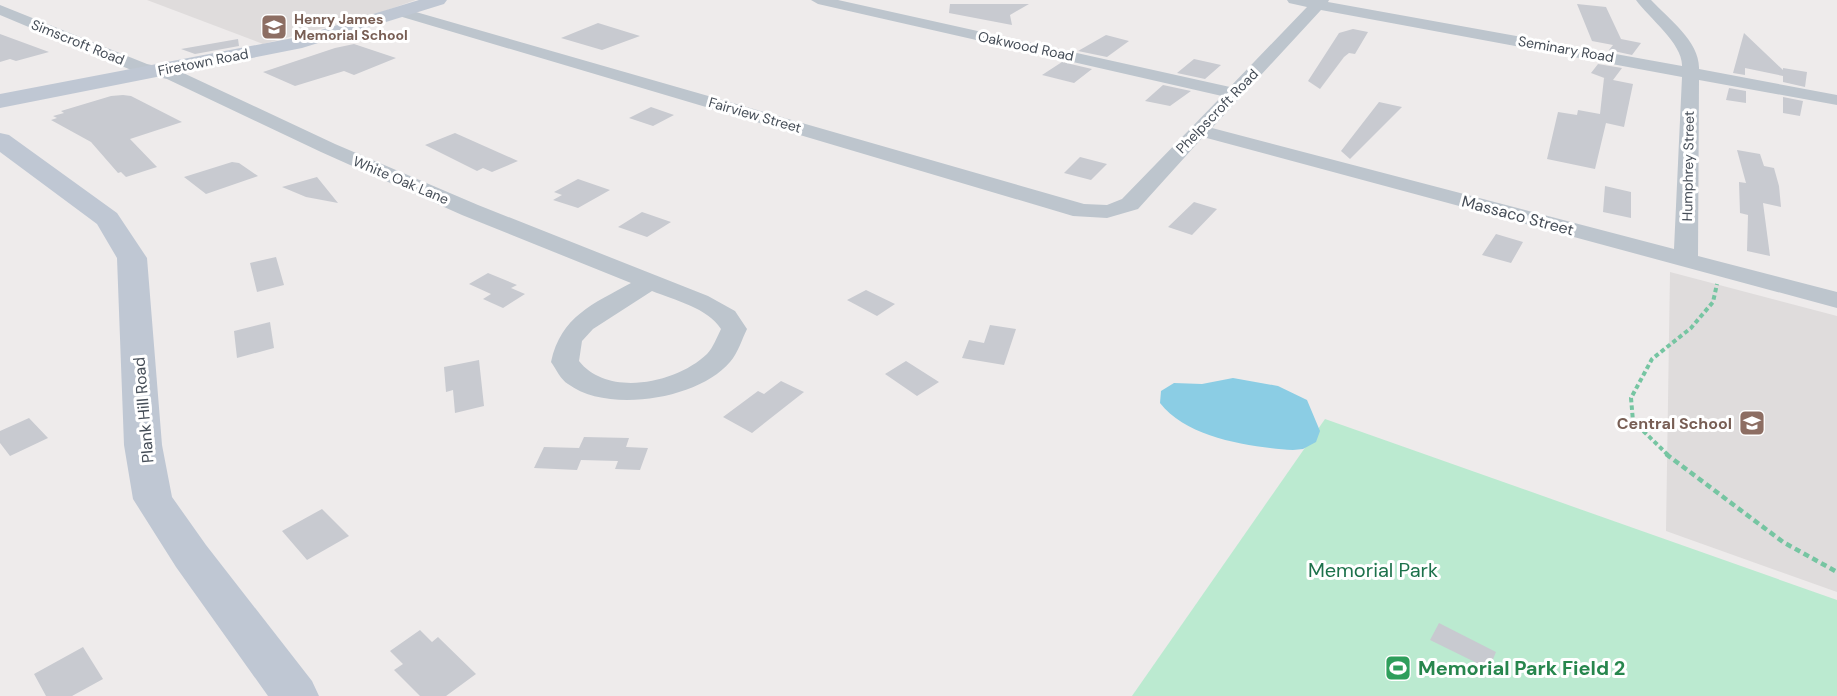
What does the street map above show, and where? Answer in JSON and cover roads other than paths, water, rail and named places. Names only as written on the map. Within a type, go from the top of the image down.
[{"type":"street","name":"Firetown Road","points":[[0,101],[302,42],[404,13],[438,0]]},
{"type":"street","name":"Oakwood Road","points":[[818,0],[1233,93]]},
{"type":"street","name":"Seminary Road","points":[[1294,0],[1321,2],[1837,100]]},
{"type":"street","name":"Humphrey Street","points":[[1643,0],[1685,47],[1691,58],[1686,260]]},
{"type":"street","name":"Phelpscroft Road","points":[[1106,212],[1130,204],[1321,2]]},
{"type":"street","name":"Simscroft Road","points":[[0,10],[142,68],[156,71]]},
{"type":"street","name":"Fairview Street","points":[[404,13],[1039,200],[1081,211],[1106,212]]},
{"type":"street","name":"White Oak Lane","points":[[156,71],[173,75],[328,148],[470,210],[699,301],[726,316],[734,329],[730,346],[704,370],[680,384],[660,390],[619,392],[582,382],[567,369],[564,352],[570,340],[581,326],[650,282]]},
{"type":"street","name":"Massaco Street","points":[[1198,130],[1837,300]]},
{"type":"street","name":"Plank Hill Road","points":[[0,140],[107,219],[132,258],[143,445],[153,499],[191,556],[295,696]]},
{"type":"water","points":[[1233,378],[1278,386],[1307,400],[1320,431],[1316,442],[1303,449],[1293,450],[1221,439],[1187,425],[1160,403],[1161,391],[1174,383],[1202,384]]},
{"type":"place","name":"Henry James Memorial School","points":[[274,27]]},
{"type":"place","name":"Central School","points":[[1752,423]]},
{"type":"place","name":"Memorial Park Field 2","points":[[1398,668]]},
{"type":"park label","name":"Memorial Park","points":[[1373,570]]}]
